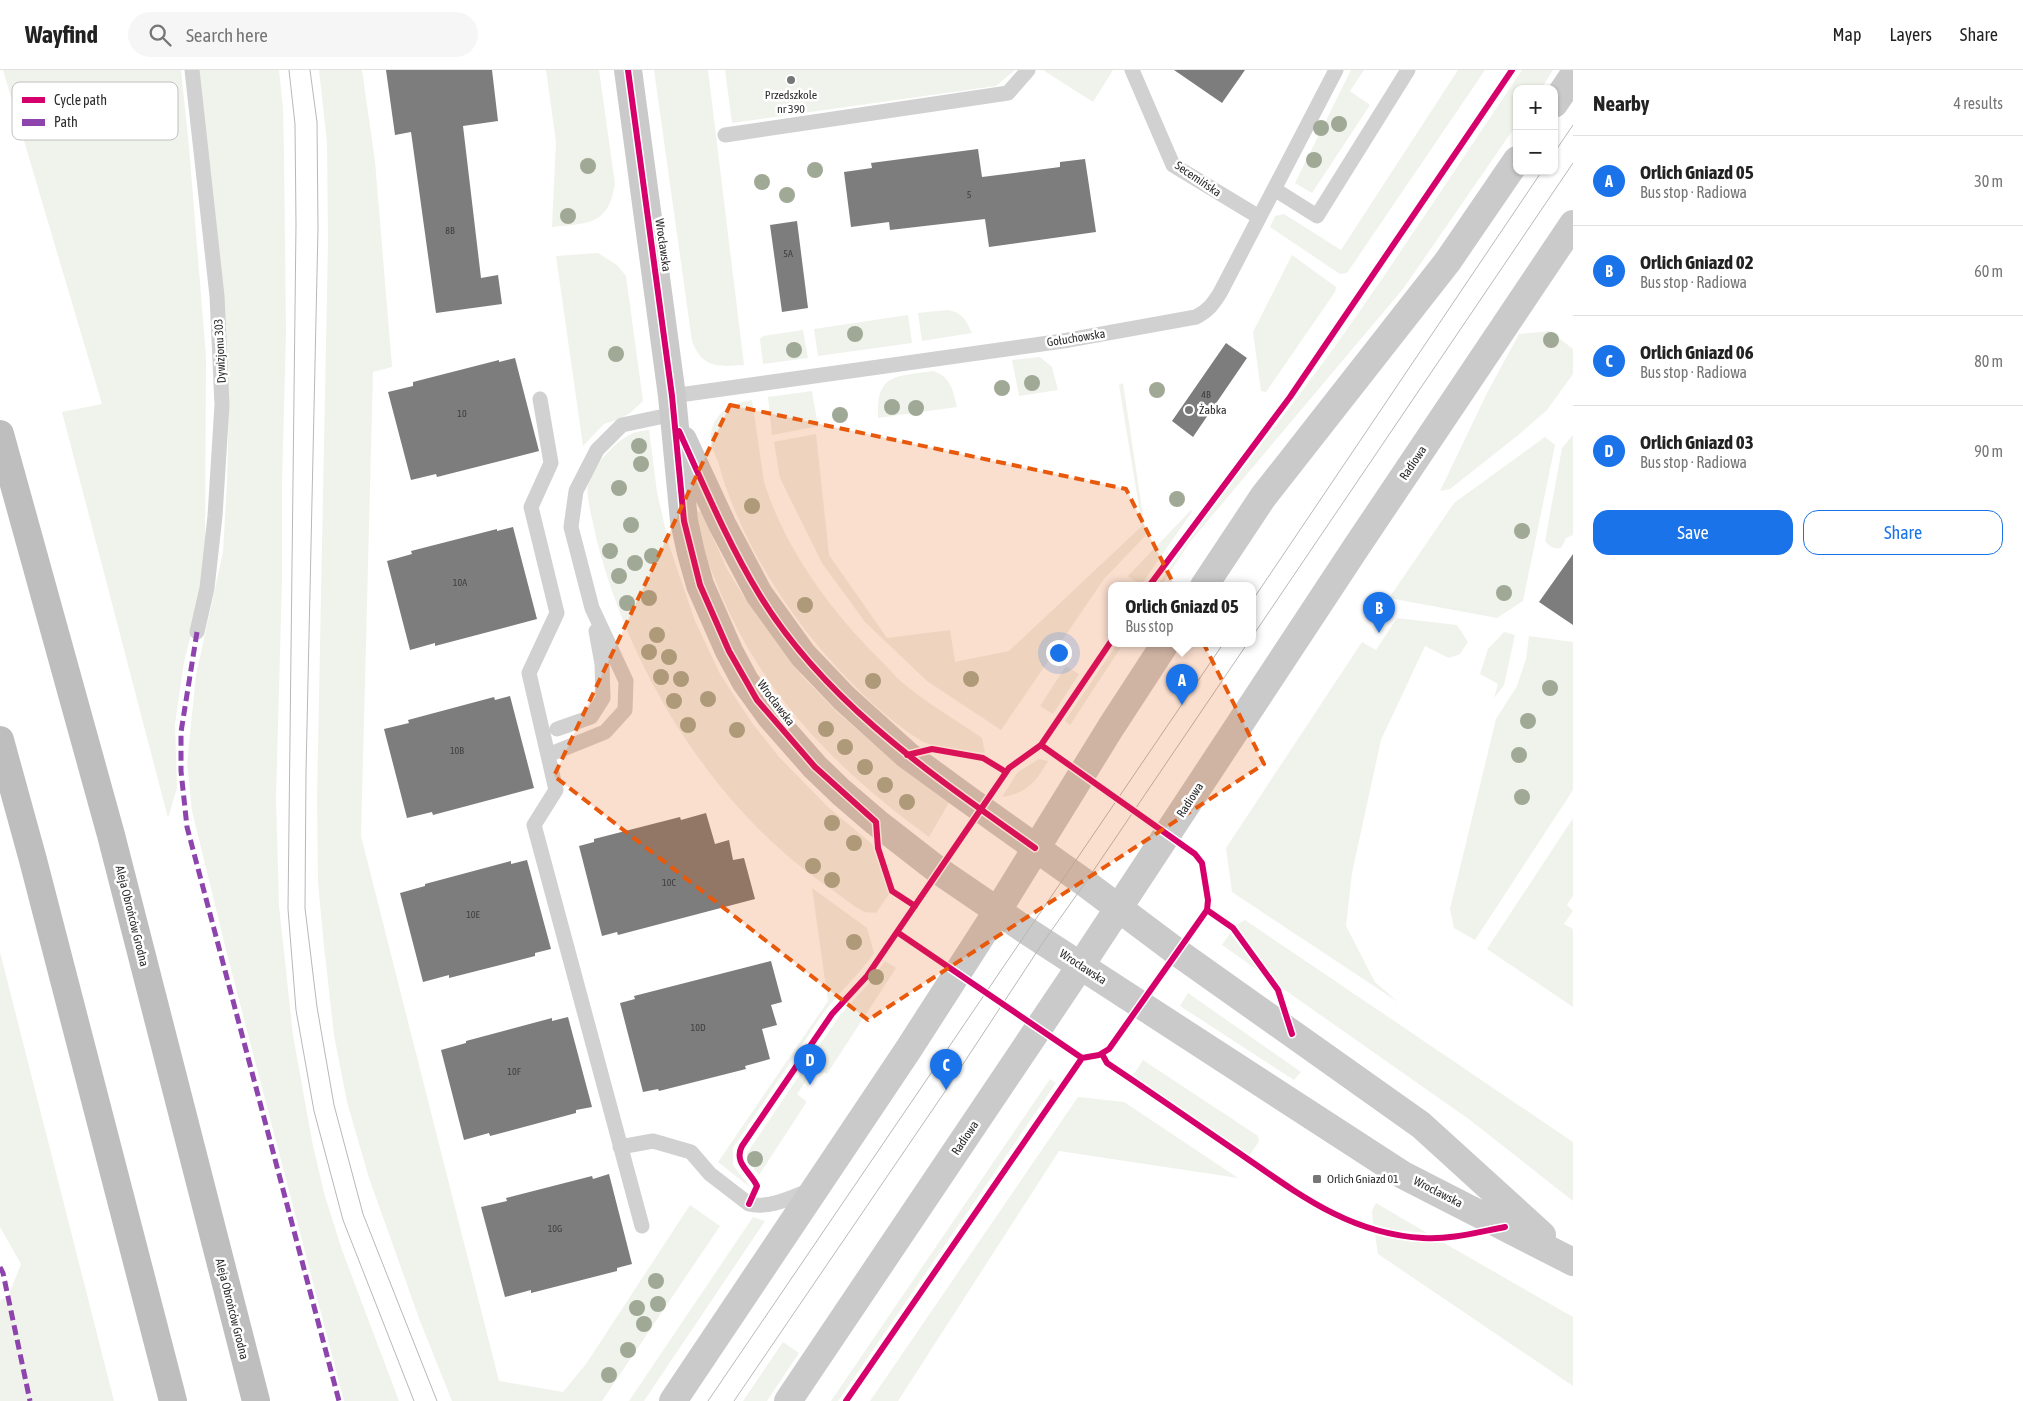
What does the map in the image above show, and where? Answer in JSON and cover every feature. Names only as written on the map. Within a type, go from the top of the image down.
[{"type":"highway","name":"Aleja Obrońców Grodna","points":[[0,434],[111,835],[256,1401]]},
{"type":"highway","points":[[0,740],[33,860],[173,1401]]},
{"type":"street","name":"Wrocławska","points":[[628,70],[674,411],[684,521],[700,585],[729,651],[757,700],[791,741],[841,792],[923,860],[1027,931],[1403,1175],[1571,1261]]},
{"type":"street","points":[[1558,98],[1573,76]]},
{"type":"street","points":[[1207,582],[1263,497],[1448,261],[1513,166]]},
{"type":"street","name":"Radiowa","points":[[788,1401],[1081,965],[1360,541],[1573,224]]},
{"type":"street","name":"Wrocławska","points":[[674,411],[722,524],[750,578],[772,614],[803,655],[844,698],[907,755],[1177,952],[1422,1125],[1571,1261]]},
{"type":"street","points":[[673,1401],[998,910],[1035,848],[1163,647]]},
{"type":"lane","name":"Dywizjonu 303","points":[[192,70],[217,296],[222,405],[215,516],[207,588],[197,632]]},
{"type":"lane","points":[[725,135],[1008,93],[1028,70]]},
{"type":"lane","name":"Secemińska","points":[[1132,70],[1173,165],[1259,217]]},
{"type":"lane","name":"Gołuchowska","points":[[592,608],[571,527],[576,491],[597,450],[622,426],[674,411],[1196,317],[1213,305],[1336,70]]},
{"type":"lane","points":[[1274,189],[1317,216],[1408,70]]},
{"type":"lane","points":[[540,399],[551,463],[531,507],[557,613],[529,673],[556,790],[534,825],[642,1226]]},
{"type":"lane","points":[[548,755],[605,732],[625,710],[626,682],[592,608]]},
{"type":"lane","points":[[557,729],[591,717],[603,698],[602,664],[592,608]]},
{"type":"lane","points":[[620,1147],[653,1141],[691,1152],[710,1174],[750,1204],[757,1206],[768,1205],[815,1189]]},
{"type":"highlighted area","points":[[730,405],[1126,489],[1264,764],[868,1020],[554,776]]},
{"type":"shaded area","points":[[3,70],[181,70],[206,357],[205,548],[202,578],[184,662],[175,724],[177,788],[168,818],[62,412],[102,404],[24,140],[178,140],[178,82],[12,82],[12,100]]},
{"type":"shaded area","points":[[199,70],[279,70],[283,108],[286,331],[276,798],[279,906],[293,1035],[312,1141],[324,1193],[342,1250],[399,1401],[344,1401],[228,958],[192,811],[187,763],[196,675],[223,552],[229,400]]},
{"type":"shaded area","points":[[319,70],[362,70],[375,161],[392,367],[373,372],[361,836],[499,1381],[563,1392],[586,1364],[690,1205],[720,1226],[602,1401],[452,1401],[420,1321],[369,1178],[347,1102],[334,1035],[318,883],[317,799],[328,241],[327,143]]},
{"type":"shaded area","points":[[546,70],[599,70],[615,184],[612,198],[607,208],[594,220],[586,223],[552,227],[556,142]]},
{"type":"shaded area","points":[[654,70],[708,70],[744,365],[726,366],[712,364],[701,356],[692,341]]},
{"type":"shaded area","points":[[725,70],[1015,70],[996,86],[732,123]]},
{"type":"shaded area","points":[[1043,70],[1113,70],[1093,102]]},
{"type":"shaded area","points":[[1351,70],[1364,70],[1350,91],[1370,105],[1312,193],[1295,183]]},
{"type":"shaded area","points":[[1458,70],[1485,70],[1347,273],[1340,274],[1270,227],[1275,216],[1284,214],[1341,250]]},
{"type":"shaded area","points":[[1522,70],[1553,70],[1544,85],[1513,85],[1513,130],[1403,289],[1189,543],[1164,582],[1160,582],[1200,526],[1357,315]]},
{"type":"shaded area","points":[[598,253],[617,265],[626,276],[643,401],[620,419],[604,424],[583,446],[556,256]]},
{"type":"shaded area","points":[[1292,255],[1336,287],[1335,292],[1266,392],[1261,391],[1253,332]]},
{"type":"shaded area","points":[[947,310],[963,317],[972,333],[922,341],[918,313]]},
{"type":"shaded area","points":[[908,315],[912,343],[818,356],[814,329]]},
{"type":"shaded area","points":[[803,330],[808,358],[763,364],[760,339],[763,336]]},
{"type":"shaded area","points":[[1550,331],[1573,349],[1573,374],[1547,410],[1450,489],[1440,491],[1487,393],[1519,334]]},
{"type":"shaded area","points":[[1040,357],[1052,367],[1058,390],[1019,396],[1012,360]]},
{"type":"shaded area","points":[[933,371],[944,377],[950,385],[957,407],[878,418],[880,393],[890,380]]},
{"type":"shaded area","points":[[1123,383],[1146,535],[1104,579],[1001,730],[927,681],[865,622],[822,563],[780,478],[774,442],[816,434],[829,555],[887,638],[950,630],[955,662],[1009,651],[1142,526],[1119,385]]},
{"type":"shaded area","points":[[812,391],[818,426],[772,435],[768,397]]},
{"type":"shaded area","points":[[752,400],[764,482],[784,531],[811,577],[844,621],[898,678],[923,698],[982,738],[985,753],[942,747],[922,741],[881,711],[841,672],[819,647],[772,583],[735,512],[711,440],[713,426],[720,414],[731,406]]},
{"type":"shaded area","points":[[649,430],[657,492],[669,545],[695,621],[720,674],[752,723],[779,757],[829,808],[872,844],[889,894],[876,913],[861,910],[824,884],[784,852],[746,816],[712,776],[681,732],[654,686],[631,639],[612,590],[597,541],[587,490],[594,471],[611,449],[633,433]]},
{"type":"shaded area","points":[[1573,435],[1573,535],[1566,538],[1561,548],[1556,548],[1550,546],[1545,541],[1562,448]]},
{"type":"shaded area","points":[[1545,437],[1555,445],[1523,601],[1497,618],[1389,598],[1454,503]]},
{"type":"shaded area","points":[[1191,510],[1192,512],[1143,582],[1137,582],[1128,576]]},
{"type":"shaded area","points":[[695,511],[701,512],[727,569],[742,594],[802,676],[837,712],[873,743],[913,776],[951,799],[929,837],[895,811],[832,756],[778,694],[755,660],[717,584],[706,557],[698,530]]},
{"type":"shaded area","points":[[1397,618],[1457,625],[1468,642],[1460,654],[1449,658],[1425,646],[1381,740],[1352,873],[1346,926],[1375,982],[1398,1002],[1232,892],[1226,848],[1362,642],[1376,650]]},
{"type":"shaded area","points":[[1504,632],[1515,635],[1504,685],[1494,698],[1498,684],[1480,674],[1488,649]]},
{"type":"shaded area","points":[[1529,636],[1573,642],[1573,790],[1475,940],[1454,928],[1450,909],[1496,719],[1517,686],[1526,659]]},
{"type":"shaded area","points":[[1115,647],[1121,647],[1070,725],[1065,721]]},
{"type":"shaded area","points":[[1066,666],[1079,674],[1053,714],[1040,706]]},
{"type":"shaded area","points":[[1039,759],[1048,761],[1035,781],[1018,793],[1002,797],[1018,772]]},
{"type":"shaded area","points":[[1573,818],[1573,896],[1567,905],[1573,911],[1564,924],[1573,929],[1573,1007],[1487,949]]},
{"type":"shaded area","points":[[812,888],[867,928],[874,953],[822,1015],[733,1148],[733,1165],[751,1188],[718,1162],[828,1001]]},
{"type":"shaded area","points":[[1245,920],[1573,1142],[1573,1201],[1470,1120],[1282,988],[1236,925]]},
{"type":"shaded area","points":[[1230,933],[1259,971],[1222,945]]},
{"type":"shaded area","points":[[0,952],[114,1401],[0,1401],[0,1300],[8,1297],[21,1264],[0,1227]]},
{"type":"shaded area","points":[[885,961],[896,968],[827,1074],[824,1072],[821,1074],[814,1069],[797,1094],[806,1103],[759,1175],[747,1160],[747,1153],[840,1015],[870,982]]},
{"type":"shaded area","points":[[1188,993],[1301,1072],[1294,1080],[1180,1006]]},
{"type":"shaded area","points":[[1143,1060],[1258,1136],[1259,1141],[1250,1155],[1133,1075]]},
{"type":"shaded area","points":[[1050,1079],[1056,1083],[838,1401],[831,1401]]},
{"type":"shaded area","points":[[1078,1097],[1124,1102],[1238,1178],[1059,1151],[898,1401],[870,1401]]},
{"type":"shaded area","points":[[1376,1203],[1427,1233],[1395,1230],[1373,1224],[1372,1211]]},
{"type":"shaded area","points":[[753,1217],[765,1221],[644,1401],[629,1401]]},
{"type":"shaded area","points":[[1375,1234],[1409,1241],[1444,1243],[1573,1317],[1573,1386],[1378,1254]]},
{"type":"shaded area","points":[[783,1342],[799,1353],[767,1401],[743,1401]]},
{"type":"building","points":[[386,70],[492,70],[498,121],[463,126],[481,278],[498,275],[502,304],[436,313],[411,132],[395,135]]},
{"type":"building","points":[[1174,70],[1245,70],[1222,103]]},
{"type":"building","points":[[978,149],[982,177],[1060,167],[1060,162],[1085,159],[1096,232],[989,247],[985,219],[890,230],[889,222],[851,227],[844,172],[872,168],[871,163]]},
{"type":"building","points":[[797,221],[808,308],[782,312],[770,225]]},
{"type":"building","points":[[1226,343],[1247,358],[1193,437],[1172,421]]},
{"type":"building","points":[[515,358],[539,451],[437,477],[436,474],[411,480],[388,392],[413,386],[413,382],[499,360],[499,362]]},
{"type":"building","points":[[513,527],[537,619],[435,646],[435,643],[410,650],[387,561],[412,554],[411,551],[497,529],[497,531]]},
{"type":"building","points":[[1573,554],[1573,625],[1539,602]]},
{"type":"building","points":[[510,696],[534,788],[433,815],[432,812],[407,818],[384,729],[409,723],[408,720],[494,697],[495,700]]},
{"type":"building","points":[[706,813],[715,844],[729,840],[733,860],[744,858],[755,899],[618,935],[617,932],[602,936],[579,846],[594,842],[594,839],[680,817],[681,820]]},
{"type":"building","points":[[527,860],[551,949],[535,953],[535,956],[449,978],[449,975],[423,982],[400,893],[425,886],[425,884],[511,861],[511,864]]},
{"type":"building","points":[[771,961],[782,1002],[771,1005],[777,1025],[762,1029],[770,1059],[745,1066],[746,1069],[659,1091],[658,1089],[643,1092],[620,1003],[635,999],[634,996]]},
{"type":"building","points":[[568,1017],[592,1107],[490,1136],[489,1133],[464,1140],[441,1050],[466,1043],[466,1041],[552,1018],[552,1021]]},
{"type":"building","points":[[609,1174],[632,1264],[617,1268],[617,1271],[531,1293],[531,1290],[505,1297],[481,1207],[507,1201],[506,1198],[592,1176],[593,1179]]},
{"type":"tram line","points":[[289,70],[295,124],[296,224],[288,909],[296,1010],[314,1111],[343,1220],[414,1401]]},
{"type":"tram line","points":[[310,70],[317,122],[318,228],[306,772],[305,908],[317,1007],[334,1105],[363,1214],[437,1401]]},
{"type":"tram line","points":[[1558,147],[1573,125]]},
{"type":"tram line","points":[[1256,631],[1573,163]]},
{"type":"tram line","points":[[1256,595],[1539,175]]},
{"type":"tram line","points":[[708,1401],[1221,647]]},
{"type":"tram line","points":[[734,1401],[1245,647]]},
{"type":"marked path","points":[[197,632],[181,732],[181,771],[187,827],[339,1401]]},
{"type":"marked path","points":[[0,1267],[3,1273],[30,1401]]},
{"type":"cycle path","points":[[628,70],[672,396],[684,521],[700,585],[729,651],[757,700],[815,767],[876,822],[878,848],[892,891],[915,906]]},
{"type":"cycle path","points":[[1152,582],[1290,397],[1512,70]]},
{"type":"cycle path","points":[[679,431],[717,514],[748,575],[786,633],[816,670],[884,735],[921,765],[1035,848]]},
{"type":"cycle path","points":[[1041,745],[1108,646]]},
{"type":"cycle path","points":[[1041,745],[1195,854],[1202,863],[1208,900],[1207,910],[1109,1049],[1099,1055],[1082,1058],[897,932],[1009,768],[1041,745]]},
{"type":"cycle path","points":[[907,755],[932,749],[983,758],[1006,772]]},
{"type":"cycle path","points":[[1207,910],[1233,928],[1278,990],[1292,1034]]},
{"type":"cycle path","points":[[749,1204],[757,1186],[741,1162],[740,1152],[742,1146],[832,1014],[867,976],[897,932]]},
{"type":"cycle path","points":[[1102,1054],[1107,1063],[1282,1183],[1325,1209],[1348,1220],[1371,1229],[1396,1235],[1423,1238],[1454,1237],[1505,1227]]},
{"type":"cycle path","points":[[846,1401],[1082,1058]]},
{"type":"place","name":"Przedszkole nr 390","points":[[791,80]]},
{"type":"place","name":"Żabka","points":[[1189,410]]},
{"type":"place","name":"Orlich Gniazd 02","points":[[1379,633]]},
{"type":"place","name":"Orlich Gniazd 05","points":[[1182,705]]},
{"type":"place","name":"Orlich Gniazd 03","points":[[810,1085]]},
{"type":"place","name":"Orlich Gniazd 06","points":[[946,1090]]},
{"type":"place","name":"Orlich Gniazd 01","points":[[1317,1179]]}]
